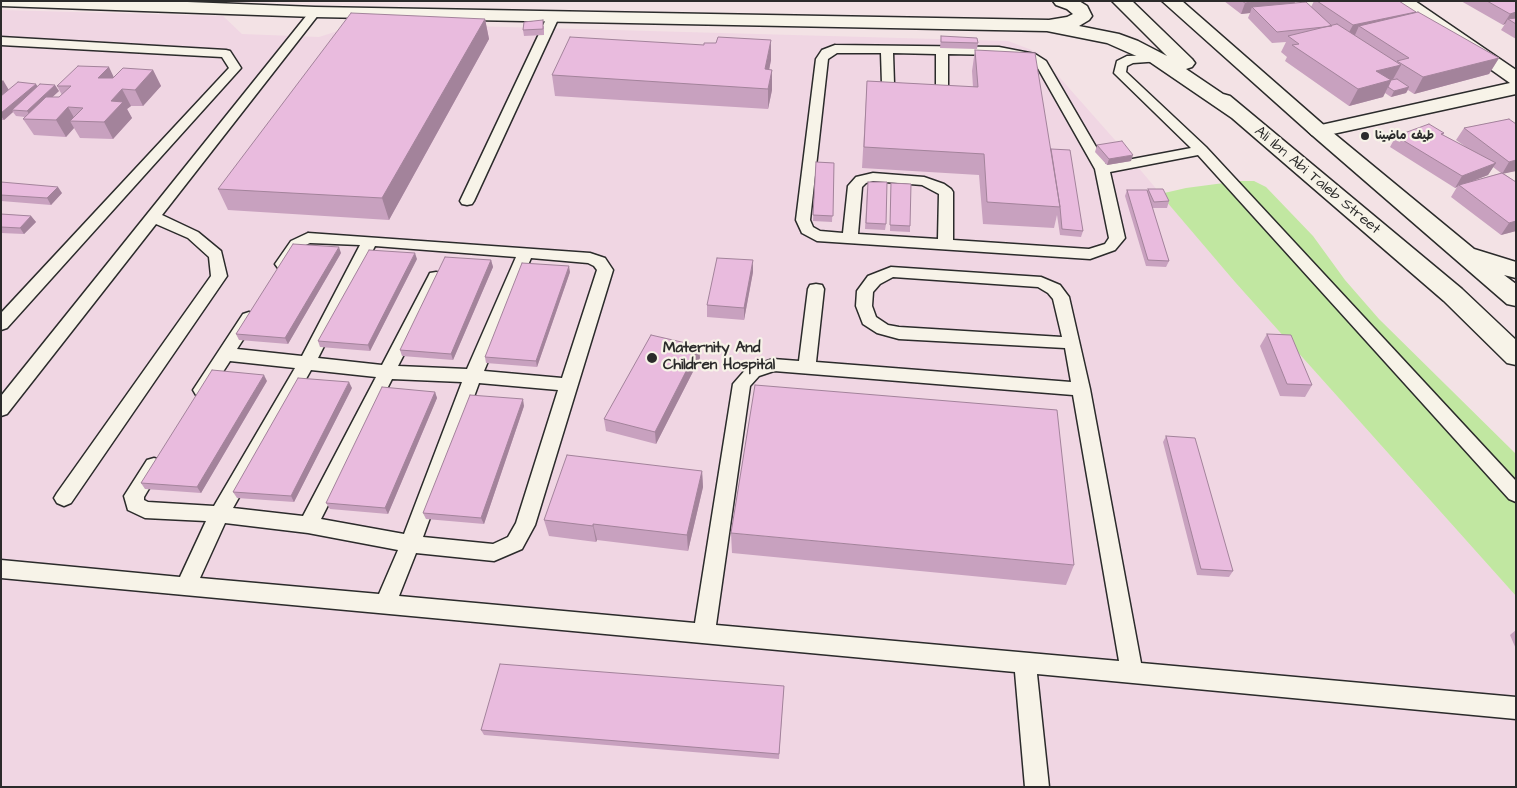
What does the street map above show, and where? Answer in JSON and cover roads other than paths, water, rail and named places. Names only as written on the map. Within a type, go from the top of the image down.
[{"type":"street","points":[[1,1],[315,12],[1047,25],[1072,22],[1083,16],[1081,10],[1062,1]]},
{"type":"street","name":"Ali Ibn Abi Taleb Street","points":[[1121,1],[1237,114],[1453,295],[1516,356]]},
{"type":"street","points":[[1171,1],[1319,131],[1516,298]]},
{"type":"street","points":[[1403,1],[1516,80]]},
{"type":"street","points":[[1047,25],[1112,38],[1157,58],[1237,114]]},
{"type":"street","points":[[1319,131],[1516,88]]},
{"type":"street","points":[[1463,254],[1516,270]]},
{"type":"lane","points":[[1,409],[315,12]]},
{"type":"lane","points":[[467,201],[553,17]]},
{"type":"lane","points":[[1,41],[226,54],[235,68],[1,324]]},
{"type":"lane","points":[[835,49],[942,51],[999,51],[1022,54],[1040,61],[1102,169],[1117,238],[1110,247],[1090,254],[817,236],[807,230],[803,220],[822,59],[826,53],[835,49]]},
{"type":"lane","points":[[888,51],[888,84]]},
{"type":"lane","points":[[942,51],[942,88]]},
{"type":"lane","points":[[1157,58],[1131,59],[1121,64],[1120,72],[1201,150],[1516,494]]},
{"type":"lane","points":[[1102,169],[1201,150]]},
{"type":"lane","points":[[850,238],[855,186],[861,180],[872,177],[924,181],[946,192],[945,244]]},
{"type":"lane","points":[[64,498],[219,276],[216,255],[193,235],[154,217]]},
{"type":"lane","points":[[161,454],[134,496],[135,504],[145,510],[219,514],[308,525],[410,544],[494,553],[515,543],[525,525],[605,270],[600,262],[590,258],[308,238],[296,244],[276,275]]},
{"type":"lane","points":[[186,586],[219,514],[308,361],[370,241]]},
{"type":"lane","points":[[308,525],[452,247]]},
{"type":"lane","points":[[385,604],[410,544],[473,376],[525,254]]},
{"type":"lane","points":[[1072,343],[899,332],[883,328],[869,320],[864,306],[864,291],[874,280],[891,272],[1041,282],[1054,288],[1061,297],[1072,343],[1081,389],[1132,673]]},
{"type":"lane","points":[[807,368],[816,289]]},
{"type":"lane","points":[[194,404],[256,307]]},
{"type":"lane","points":[[226,354],[308,361],[386,372],[473,376],[568,385]]},
{"type":"lane","points":[[704,633],[742,384],[753,372],[773,365],[1081,389]]},
{"type":"lane","points":[[1,569],[1516,708]]},
{"type":"lane","points":[[1025,663],[1036,787]]},
{"type":"place","name":"طيف ماضينا","points":[[1365,136]]},
{"type":"place","name":"Maternity And Children Hospital","points":[[652,358]]}]
